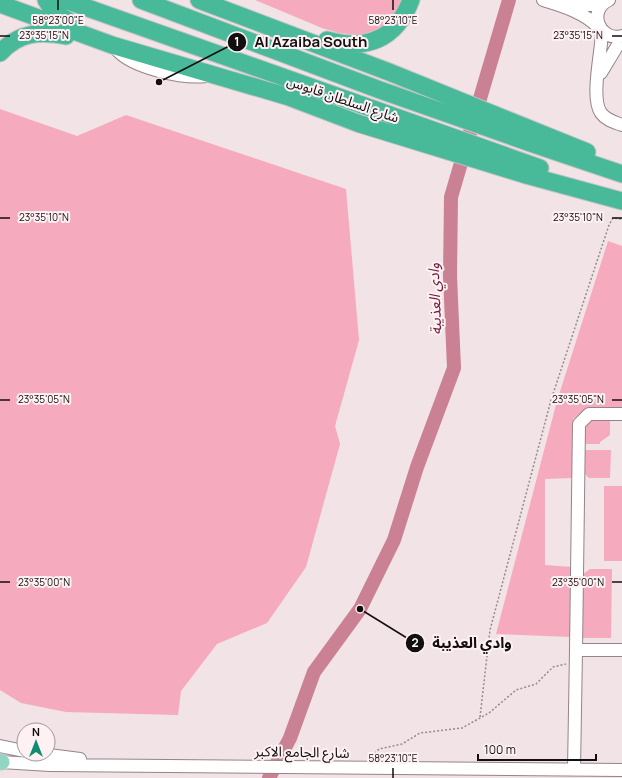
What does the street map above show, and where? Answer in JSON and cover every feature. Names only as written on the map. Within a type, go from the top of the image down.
[{"type":"highway","points":[[46,0],[48,5],[61,18],[133,46],[151,56]]},
{"type":"highway","name":"شارع السلطان قابوس","points":[[65,0],[370,108],[527,169],[622,197]]},
{"type":"highway","points":[[199,0],[389,72],[539,139],[622,167]]},
{"type":"highway","points":[[260,23],[334,42],[352,44],[366,43],[378,40],[391,32],[407,12],[411,0]]},
{"type":"highway","name":"شارع السلطان قابوس","points":[[144,1],[380,90],[539,139],[622,174]]},
{"type":"highway","points":[[2,5],[112,45],[289,97],[360,124],[527,169],[622,201]]},
{"type":"highway","points":[[0,53],[16,40],[40,33],[95,39]]},
{"type":"street","points":[[543,0],[585,16],[601,30],[614,37],[622,37],[598,80]]},
{"type":"street","points":[[559,5],[579,6],[607,1]]},
{"type":"street","points":[[607,1],[597,19],[601,30],[598,80],[595,98],[600,113],[610,121],[622,124]]},
{"type":"street","points":[[112,45],[121,56],[152,69],[174,75],[196,77],[212,75]]},
{"type":"street","points":[[574,770],[579,424],[589,414],[622,414]]},
{"type":"street","points":[[576,650],[622,650]]},
{"type":"street","points":[[0,746],[16,749]]},
{"type":"street","name":"شارع الجامع الاكبر","points":[[56,756],[126,765]]},
{"type":"street","name":"شارع الجامع الاكبر","points":[[1,762],[50,765],[622,770]]},
{"type":"path","points":[[480,718],[490,630],[551,400],[609,226],[613,218],[622,219]]},
{"type":"path","points":[[363,767],[379,749],[402,744],[420,734],[462,728],[489,713],[516,690],[536,684],[553,667],[563,664],[576,664]]},
{"type":"shaded area","points":[[255,0],[404,0],[390,22],[374,31],[359,35],[339,33],[322,28]]},
{"type":"shaded area","points":[[0,109],[77,136],[126,115],[346,189],[359,340],[335,426],[340,444],[306,567],[267,623],[217,644],[181,691],[178,715],[66,712],[21,703],[0,690]]},
{"type":"shaded area","points":[[608,241],[622,246],[622,408],[588,407],[573,419],[572,478],[545,479],[545,565],[573,567],[571,637],[496,634],[557,401]]},
{"type":"shaded area","points":[[610,418],[610,435],[600,442],[600,444],[583,444],[583,424],[587,420]]},
{"type":"shaded area","points":[[584,450],[611,450],[610,478],[589,478],[583,472]]},
{"type":"shaded area","points":[[604,486],[622,486],[622,561],[604,561]]},
{"type":"shaded area","points":[[590,569],[612,569],[611,638],[582,638],[583,574]]},
{"type":"waterway","name":"وادي العذيبة","points":[[269,778],[290,738],[314,672],[360,609],[394,540],[417,467],[454,368],[450,276],[451,197],[509,0]]},
{"type":"place","name":"Al Azaiba South","points":[[159,82]]},
{"type":"place","name":"وادي العذيبة","points":[[360,609]]}]
